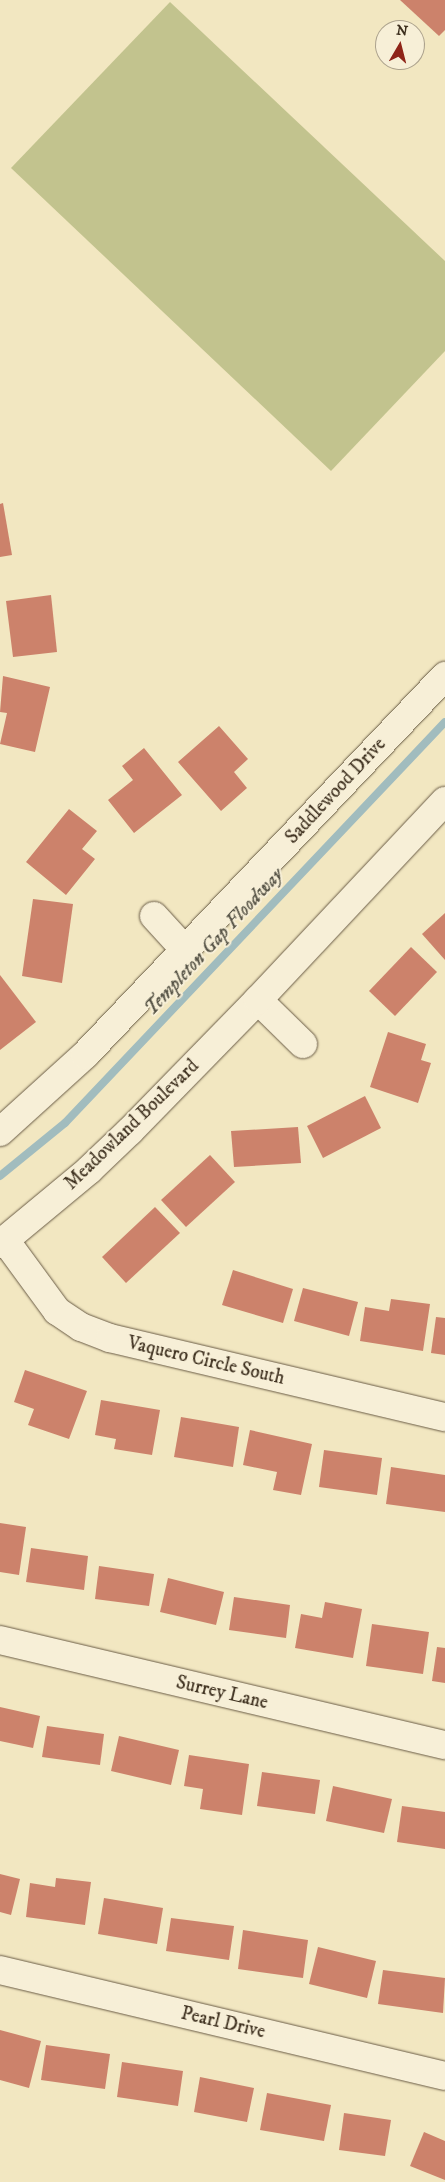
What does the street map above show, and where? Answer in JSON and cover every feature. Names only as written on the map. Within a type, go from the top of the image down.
[{"type":"street","name":"Saddlewood Drive","points":[[0,1132],[84,1055],[186,951],[445,676]]},
{"type":"street","name":"Meadowland Boulevard","points":[[3,1242],[89,1170],[258,1000],[445,801]]},
{"type":"street","points":[[154,916],[186,951]]},
{"type":"street","points":[[258,1000],[303,1044]]},
{"type":"street","name":"Vaquero Circle South","points":[[3,1242],[57,1311],[81,1327],[110,1338],[445,1417]]},
{"type":"street","name":"Surrey Lane","points":[[0,1640],[445,1745]]},
{"type":"street","name":"Pearl Drive","points":[[0,1970],[445,2076]]},
{"type":"green space","points":[[170,2],[445,261],[445,351],[331,471],[11,168]]},
{"type":"building","points":[[400,0],[445,0],[445,30],[439,36],[425,23],[425,20],[422,20]]},
{"type":"building","points":[[3,503],[12,555],[0,557],[0,504]]},
{"type":"building","points":[[51,595],[57,652],[13,657],[6,601]]},
{"type":"building","points":[[3,676],[50,687],[35,752],[0,744],[7,713],[0,712]]},
{"type":"building","points":[[219,726],[248,759],[234,772],[247,788],[221,811],[178,762]]},
{"type":"building","points":[[144,748],[182,795],[134,833],[108,800],[133,780],[122,766]]},
{"type":"building","points":[[69,809],[97,831],[82,849],[95,859],[66,895],[26,862]]},
{"type":"building","points":[[33,899],[73,904],[62,983],[22,976]]},
{"type":"building","points":[[445,913],[445,960],[422,934]]},
{"type":"building","points":[[411,947],[437,972],[395,1016],[369,991]]},
{"type":"building","points":[[0,975],[36,1022],[0,1050]]},
{"type":"building","points":[[388,1032],[426,1044],[421,1060],[431,1063],[418,1103],[370,1087]]},
{"type":"building","points":[[365,1096],[381,1128],[323,1158],[307,1126]]},
{"type":"building","points":[[298,1127],[301,1163],[234,1167],[231,1131]]},
{"type":"building","points":[[210,1155],[235,1182],[186,1227],[161,1200]]},
{"type":"building","points":[[155,1207],[180,1233],[126,1283],[102,1257]]},
{"type":"building","points":[[233,1270],[293,1289],[283,1323],[222,1305]]},
{"type":"building","points":[[303,1288],[358,1302],[349,1336],[294,1321]]},
{"type":"building","points":[[391,1299],[430,1304],[423,1351],[360,1341],[365,1307],[389,1311]]},
{"type":"building","points":[[436,1317],[445,1318],[445,1355],[431,1353]]},
{"type":"building","points":[[25,1370],[87,1391],[69,1439],[28,1425],[34,1409],[14,1402]]},
{"type":"building","points":[[101,1400],[160,1410],[152,1455],[114,1449],[116,1439],[95,1435]]},
{"type":"building","points":[[181,1417],[239,1427],[233,1467],[174,1457]]},
{"type":"building","points":[[250,1430],[312,1444],[301,1495],[273,1490],[277,1472],[243,1465]]},
{"type":"building","points":[[324,1450],[382,1458],[377,1495],[319,1487]]},
{"type":"building","points":[[391,1467],[445,1475],[445,1512],[386,1504]]},
{"type":"building","points":[[0,1523],[26,1527],[19,1575],[0,1572]]},
{"type":"building","points":[[31,1548],[88,1556],[84,1590],[26,1582]]},
{"type":"building","points":[[99,1566],[154,1574],[149,1606],[95,1599]]},
{"type":"building","points":[[168,1578],[224,1592],[216,1625],[160,1612]]},
{"type":"building","points":[[234,1597],[290,1605],[286,1638],[229,1630]]},
{"type":"building","points":[[325,1602],[362,1609],[353,1658],[295,1648],[301,1614],[322,1618]]},
{"type":"building","points":[[372,1624],[429,1632],[423,1674],[366,1666]]},
{"type":"building","points":[[437,1647],[445,1648],[445,1683],[432,1681]]},
{"type":"building","points":[[0,1707],[40,1716],[33,1748],[0,1741]]},
{"type":"building","points":[[47,1726],[104,1734],[100,1765],[42,1757]]},
{"type":"building","points":[[119,1736],[179,1750],[171,1785],[111,1771]]},
{"type":"building","points":[[189,1755],[249,1764],[242,1815],[200,1809],[203,1789],[184,1786]]},
{"type":"building","points":[[262,1772],[320,1780],[315,1814],[257,1806]]},
{"type":"building","points":[[333,1786],[392,1799],[384,1833],[326,1821]]},
{"type":"building","points":[[402,1806],[445,1812],[445,1849],[397,1842]]},
{"type":"building","points":[[0,1874],[20,1879],[11,1915],[0,1912]]},
{"type":"building","points":[[56,1878],[91,1882],[85,1925],[26,1917],[30,1883],[55,1887]]},
{"type":"building","points":[[104,1898],[163,1908],[157,1944],[98,1934]]},
{"type":"building","points":[[171,1918],[234,1926],[229,1960],[166,1951]]},
{"type":"building","points":[[243,1930],[308,1940],[303,1978],[238,1969]]},
{"type":"building","points":[[318,1947],[376,1961],[367,1998],[309,1984]]},
{"type":"building","points":[[383,1970],[445,1978],[443,2013],[378,2004]]},
{"type":"building","points":[[0,2030],[41,2041],[29,2088],[0,2080]]},
{"type":"building","points":[[46,2045],[110,2054],[105,2089],[41,2080]]},
{"type":"building","points":[[122,2062],[183,2071],[178,2106],[117,2097]]},
{"type":"building","points":[[200,2077],[254,2088],[247,2122],[194,2112]]},
{"type":"building","points":[[267,2093],[331,2105],[324,2141],[260,2130]]},
{"type":"building","points":[[344,2113],[391,2120],[385,2156],[339,2150]]},
{"type":"building","points":[[424,2132],[445,2141],[445,2180],[410,2166]]},
{"type":"waterway","name":"Templeton Gap Floodway","points":[[0,1176],[65,1123],[445,722]]}]
